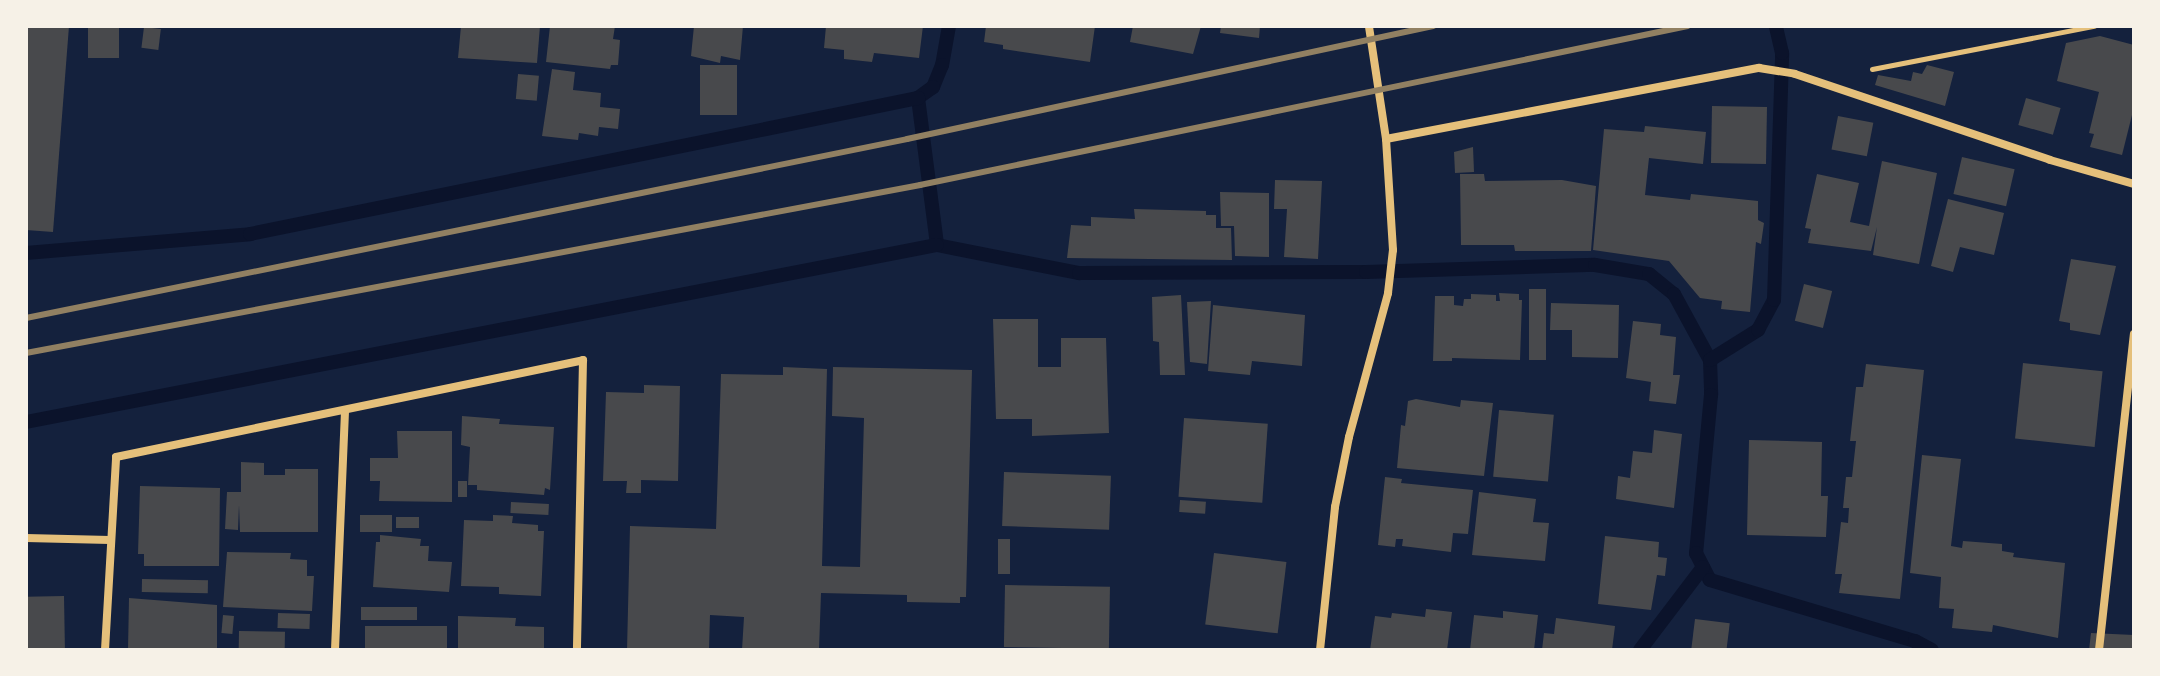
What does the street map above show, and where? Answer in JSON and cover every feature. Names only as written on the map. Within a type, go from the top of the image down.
[{"type":"street","points":[[1320,650],[1335,507],[1349,437],[1388,293],[1393,250],[1386,139],[1369,26]]},
{"type":"street","points":[[1386,139],[1759,68],[1789,72],[2050,160],[2134,184]]},
{"type":"street","points":[[2099,650],[2134,334]]},
{"type":"street","points":[[105,650],[116,457],[583,360],[577,650]]},
{"type":"street","points":[[335,650],[345,410]]},
{"type":"street","points":[[26,538],[110,540]]},
{"type":"path","points":[[1839,89],[1858,72],[2094,26]]},
{"type":"building","points":[[26,26],[69,26],[53,232],[26,230]]},
{"type":"building","points":[[88,26],[119,26],[119,58],[88,58]]},
{"type":"building","points":[[461,26],[540,26],[537,63],[458,58]]},
{"type":"building","points":[[550,26],[615,26],[613,39],[620,40],[618,65],[611,65],[610,69],[546,62]]},
{"type":"building","points":[[694,26],[743,26],[740,60],[721,56],[720,63],[691,56]]},
{"type":"building","points":[[826,26],[923,26],[919,58],[874,53],[872,62],[844,59],[844,50],[824,48]]},
{"type":"building","points":[[986,26],[1095,26],[1090,62],[1003,49],[1003,45],[984,42]]},
{"type":"building","points":[[1133,26],[1201,26],[1193,54],[1130,42]]},
{"type":"building","points":[[1221,26],[1260,26],[1259,38],[1220,33]]},
{"type":"building","points":[[144,27],[161,29],[158,50],[141,48]]},
{"type":"building","points":[[2100,36],[2134,45],[2134,107],[2122,155],[2090,147],[2094,134],[2089,133],[2099,92],[2057,81],[2066,43]]},
{"type":"building","points":[[700,65],[737,65],[737,115],[700,115]]},
{"type":"building","points":[[1927,65],[1954,72],[1945,106],[1875,85],[1878,75],[1911,81],[1913,72],[1922,74]]},
{"type":"building","points":[[552,69],[575,72],[573,90],[601,93],[600,107],[620,109],[618,129],[599,127],[598,136],[579,133],[578,140],[542,136]]},
{"type":"building","points":[[518,74],[539,76],[537,101],[516,99]]},
{"type":"building","points":[[2026,98],[2061,108],[2053,135],[2018,125]]},
{"type":"building","points":[[1712,106],[1767,107],[1766,164],[1711,163]]},
{"type":"building","points":[[1838,116],[1873,123],[1867,156],[1832,149]]},
{"type":"building","points":[[1645,126],[1706,132],[1703,164],[1649,158],[1645,195],[1690,200],[1691,194],[1758,201],[1758,220],[1764,223],[1761,244],[1756,242],[1750,312],[1721,309],[1722,301],[1700,298],[1669,261],[1593,250],[1604,129],[1644,132]]},
{"type":"building","points":[[1473,147],[1474,172],[1455,173],[1454,152]]},
{"type":"building","points":[[1962,157],[2015,169],[2006,206],[1953,194]]},
{"type":"building","points":[[1882,161],[1937,173],[1919,264],[1873,255],[1877,227],[1871,251],[1808,243],[1811,229],[1805,228],[1817,174],[1859,183],[1850,222],[1869,226]]},
{"type":"building","points":[[1460,174],[1484,174],[1485,181],[1562,180],[1596,186],[1591,251],[1515,251],[1514,245],[1461,245]]},
{"type":"building","points":[[1275,180],[1322,181],[1318,259],[1284,257],[1287,209],[1274,209]]},
{"type":"building","points":[[1220,192],[1269,193],[1269,257],[1235,256],[1234,226],[1221,226]]},
{"type":"building","points":[[1948,199],[2004,213],[1994,255],[1960,247],[1953,272],[1931,266]]},
{"type":"building","points":[[1134,209],[1206,211],[1206,215],[1216,215],[1216,228],[1231,228],[1232,260],[1067,258],[1071,225],[1091,226],[1091,217],[1135,219]]},
{"type":"building","points":[[2071,259],[2116,266],[2100,335],[2070,330],[2070,323],[2059,321]]},
{"type":"building","points":[[1804,284],[1832,291],[1823,328],[1795,321]]},
{"type":"building","points":[[1529,289],[1546,289],[1546,360],[1529,360]]},
{"type":"building","points":[[1499,293],[1519,294],[1519,300],[1522,300],[1520,360],[1452,358],[1452,361],[1433,361],[1435,296],[1454,296],[1454,305],[1463,306],[1464,299],[1471,299],[1471,294],[1496,295],[1496,301],[1500,301]]},
{"type":"building","points":[[1181,295],[1185,375],[1160,375],[1159,342],[1153,341],[1152,297]]},
{"type":"building","points":[[1211,301],[1207,364],[1190,362],[1187,302]]},
{"type":"building","points":[[1551,303],[1619,305],[1618,358],[1572,357],[1572,330],[1550,330]]},
{"type":"building","points":[[1213,305],[1305,315],[1302,366],[1252,361],[1250,375],[1208,371]]},
{"type":"building","points":[[993,319],[1038,319],[1038,367],[1061,367],[1061,338],[1106,338],[1109,433],[1032,436],[1032,419],[996,419]]},
{"type":"building","points":[[1633,321],[1661,324],[1660,335],[1676,337],[1673,375],[1680,375],[1676,404],[1649,401],[1651,382],[1626,378]]},
{"type":"building","points":[[2023,363],[2103,371],[2095,447],[2015,439]]},
{"type":"building","points":[[1866,364],[1924,370],[1900,599],[1839,593],[1842,574],[1835,574],[1841,522],[1848,523],[1849,508],[1843,508],[1846,477],[1852,477],[1856,441],[1850,441],[1856,387],[1863,387]]},
{"type":"building","points":[[783,367],[827,369],[822,566],[860,567],[864,418],[832,416],[833,367],[972,370],[966,597],[960,597],[960,603],[907,602],[907,595],[821,593],[819,650],[742,650],[744,617],[710,615],[709,650],[627,650],[630,526],[716,529],[721,374],[783,375]]},
{"type":"building","points":[[644,385],[680,386],[678,481],[641,480],[641,493],[626,493],[627,481],[603,481],[606,392],[644,393]]},
{"type":"building","points":[[1416,399],[1460,407],[1461,400],[1493,403],[1484,476],[1397,468],[1401,425],[1405,426],[1408,401]]},
{"type":"building","points":[[1499,410],[1554,415],[1548,482],[1493,477]]},
{"type":"building","points":[[462,416],[500,419],[499,424],[554,427],[550,490],[545,488],[544,495],[477,490],[477,485],[468,485],[470,447],[461,445]]},
{"type":"building","points":[[1184,418],[1268,424],[1262,503],[1178,497]]},
{"type":"building","points":[[1654,430],[1682,434],[1674,508],[1616,499],[1618,476],[1630,478],[1633,451],[1652,453]]},
{"type":"building","points":[[397,431],[452,431],[452,502],[379,501],[380,481],[370,481],[370,458],[398,458]]},
{"type":"building","points":[[1749,440],[1822,442],[1821,496],[1828,496],[1826,537],[1747,535]]},
{"type":"building","points":[[1922,455],[1961,459],[1951,546],[1962,548],[1963,541],[2002,544],[2002,551],[2014,553],[2013,557],[2065,563],[2058,638],[1993,625],[1992,632],[1952,628],[1954,609],[1939,608],[1941,577],[1910,573]]},
{"type":"building","points":[[241,462],[264,463],[264,475],[285,475],[285,469],[318,469],[318,532],[240,532],[239,505],[238,530],[225,529],[227,492],[241,492]]},
{"type":"building","points":[[1004,472],[1111,476],[1109,530],[1002,526]]},
{"type":"building","points":[[1385,477],[1402,479],[1401,483],[1473,490],[1468,534],[1453,533],[1451,552],[1402,546],[1403,539],[1396,539],[1395,547],[1378,545]]},
{"type":"building","points":[[458,481],[467,481],[467,497],[458,497]]},
{"type":"building","points":[[140,486],[220,488],[219,566],[144,566],[144,554],[138,554]]},
{"type":"building","points":[[1479,492],[1536,499],[1533,522],[1549,523],[1545,561],[1472,555]]},
{"type":"building","points":[[1180,500],[1206,502],[1205,514],[1179,512]]},
{"type":"building","points":[[511,502],[549,504],[548,515],[510,513]]},
{"type":"building","points":[[360,515],[392,515],[392,532],[360,532]]},
{"type":"building","points":[[493,515],[513,516],[512,523],[538,525],[538,531],[544,531],[541,596],[499,594],[499,587],[461,586],[464,520],[493,521]]},
{"type":"building","points":[[396,517],[419,517],[419,528],[396,528]]},
{"type":"building","points":[[380,535],[421,539],[420,546],[429,546],[428,561],[452,562],[449,592],[373,587],[376,542],[380,542]]},
{"type":"building","points":[[1605,536],[1659,542],[1658,557],[1667,558],[1665,576],[1657,575],[1651,610],[1598,604]]},
{"type":"building","points":[[998,539],[1010,539],[1010,574],[998,574]]},
{"type":"building","points":[[227,552],[291,553],[290,559],[307,560],[307,576],[314,576],[312,611],[223,607]]},
{"type":"building","points":[[1214,553],[1286,562],[1278,633],[1205,624]]},
{"type":"building","points":[[142,579],[208,580],[208,593],[142,592]]},
{"type":"building","points":[[1005,585],[1110,587],[1109,649],[1004,647]]},
{"type":"building","points":[[64,596],[65,650],[27,650],[26,597]]},
{"type":"building","points":[[129,598],[217,605],[217,650],[128,650]]},
{"type":"building","points":[[361,607],[417,607],[417,620],[361,620]]},
{"type":"building","points":[[1426,609],[1452,612],[1447,650],[1370,650],[1375,616],[1391,618],[1392,613],[1425,617]]},
{"type":"building","points":[[1503,611],[1538,615],[1534,650],[1470,650],[1474,615],[1503,618]]},
{"type":"building","points":[[278,613],[310,614],[309,629],[277,628]]},
{"type":"building","points":[[223,615],[234,616],[232,634],[221,633]]},
{"type":"building","points":[[458,616],[516,618],[515,626],[544,627],[544,650],[458,650]]},
{"type":"building","points":[[1556,618],[1615,626],[1612,650],[1542,650],[1544,633],[1554,634]]},
{"type":"building","points":[[1695,619],[1730,623],[1726,650],[1691,650]]},
{"type":"building","points":[[365,626],[447,626],[447,650],[365,650]]},
{"type":"building","points":[[239,631],[285,632],[285,650],[239,650]]},
{"type":"building","points":[[2091,633],[2134,635],[2134,650],[2089,650]]},
{"type":"waterway","points":[[949,26],[942,65],[933,87],[918,98],[937,245],[1079,273],[1366,272],[1595,265],[1649,274],[1674,294],[1710,360],[1711,395],[1696,553],[1710,580],[1915,641],[1932,650]]},
{"type":"waterway","points":[[1710,360],[1758,330],[1774,300],[1782,53],[1776,26]]},
{"type":"waterway","points":[[26,253],[250,234],[918,98]]},
{"type":"waterway","points":[[26,422],[937,245]]},
{"type":"waterway","points":[[1640,650],[1703,567]]},
{"type":"railway","points":[[26,318],[907,139],[1433,26]]},
{"type":"railway","points":[[26,353],[920,185],[1688,26]]}]
